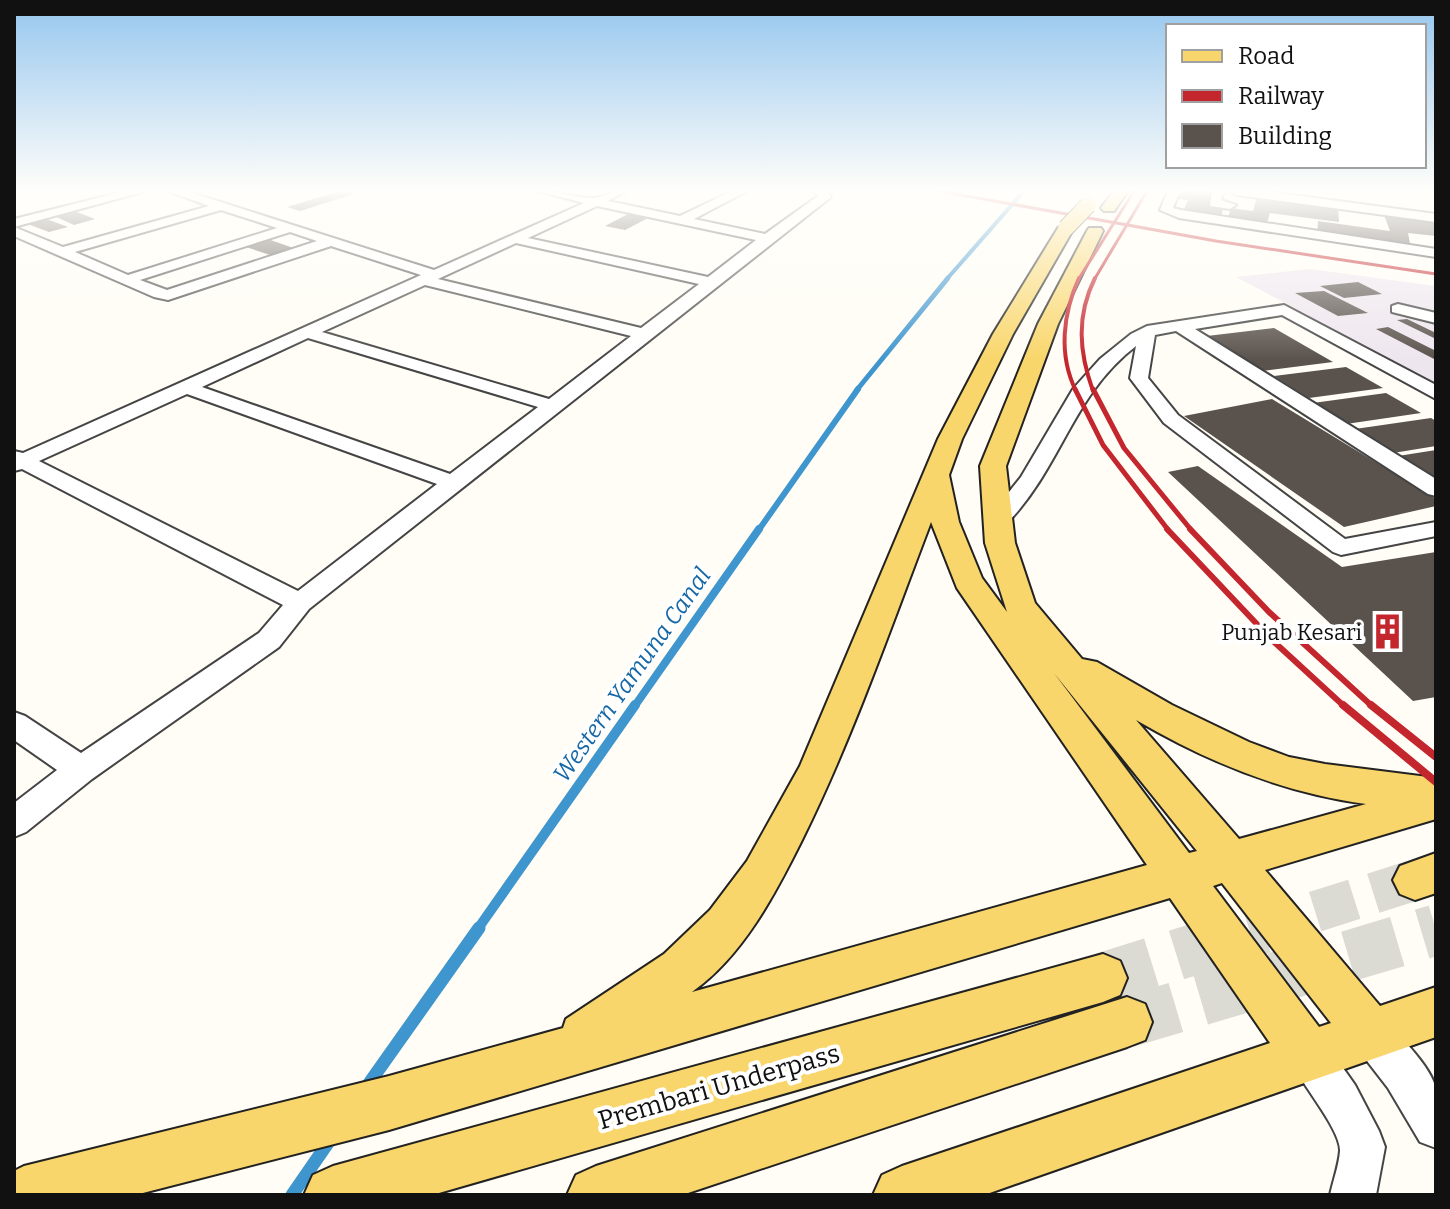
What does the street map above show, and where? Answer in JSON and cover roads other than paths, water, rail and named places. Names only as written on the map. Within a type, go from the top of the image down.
[{"type":"main road","points":[[550,1057],[614,1019],[681,971],[726,926],[762,875],[817,771],[907,539],[937,477],[950,439],[1003,334],[1054,247]]},
{"type":"main road","points":[[1087,247],[1048,324],[993,466],[1000,543],[1020,606],[1052,650],[1081,680],[1371,1034]]},
{"type":"main road","points":[[937,477],[945,522],[968,581],[1309,1056]]},
{"type":"main road","points":[[1052,650],[1134,701],[1201,737],[1289,773],[1436,795]]},
{"type":"main road","points":[[24,1195],[389,1103],[1436,802]]},
{"type":"main road","name":"Prembari Underpass","points":[[344,1193],[1115,1000],[596,1195]]},
{"type":"main road","points":[[902,1195],[1436,1012]]},
{"type":"street","points":[[55,247],[159,294],[177,295],[313,247]]},
{"type":"street","points":[[64,251],[77,247]]},
{"type":"street","points":[[130,279],[230,247]]},
{"type":"street","points":[[349,247],[427,276],[645,334]]},
{"type":"street","points":[[16,461],[490,247]]},
{"type":"street","points":[[554,247],[711,282]]},
{"type":"street","points":[[14,822],[81,770],[269,640],[300,603],[755,247]]},
{"type":"street","points":[[1374,247],[1436,255]]},
{"type":"street","points":[[1405,247],[1436,255]]},
{"type":"street","points":[[1398,309],[1436,318]]},
{"type":"street","points":[[998,500],[1021,497],[1075,400],[1124,345],[1147,331],[1284,310],[1436,393]]},
{"type":"street","points":[[1179,326],[1436,489]]},
{"type":"street","points":[[1147,331],[1139,378],[1171,419],[1341,547],[1436,529]]},
{"type":"street","points":[[305,332],[553,406]]},
{"type":"street","points":[[185,387],[454,483]]},
{"type":"street","points":[[16,461],[300,603]]},
{"type":"street","points":[[14,724],[81,770]]},
{"type":"street","points":[[1371,1034],[1403,1073],[1436,1126]]},
{"type":"street","points":[[1309,1056],[1340,1100],[1363,1147],[1353,1195]]},
{"type":"waterway","name":"Western Yamuna Canal","points":[[946,280],[975,247]]},
{"type":"waterway","name":"Western Yamuna Canal","points":[[856,391],[948,278]]},
{"type":"waterway","name":"Western Yamuna Canal","points":[[758,531],[858,389]]},
{"type":"waterway","name":"Western Yamuna Canal","points":[[634,707],[759,529]]},
{"type":"waterway","name":"Western Yamuna Canal","points":[[477,930],[635,705]]},
{"type":"waterway","name":"Western Yamuna Canal","points":[[365,1089],[479,928]]},
{"type":"waterway","name":"Western Yamuna Canal","points":[[292,1195],[330,1140]]},
{"type":"tunnel","points":[[1257,930],[1415,880]]},
{"type":"tunnel","points":[[1103,978],[1263,928]]},
{"type":"tunnel","points":[[1127,1022],[1436,930]]},
{"type":"railway","points":[[1079,279],[1098,247]]},
{"type":"railway","points":[[1095,279],[1113,247]]},
{"type":"railway","points":[[1259,247],[1436,274]]},
{"type":"railway","points":[[1076,391],[1067,363],[1065,334],[1069,305],[1079,279]]},
{"type":"railway","points":[[1093,391],[1082,348],[1082,320],[1095,279]]},
{"type":"railway","points":[[1093,389],[1124,448],[1192,531]]},
{"type":"railway","points":[[1076,391],[1103,445],[1169,531]]},
{"type":"railway","points":[[1167,529],[1272,640],[1345,707]]},
{"type":"railway","points":[[1190,529],[1269,612],[1373,707]]},
{"type":"railway","points":[[1343,705],[1436,782]]},
{"type":"railway","points":[[1371,705],[1436,757]]},
{"type":"place","name":"Punjab Kesari","points":[[1388,632]]}]
